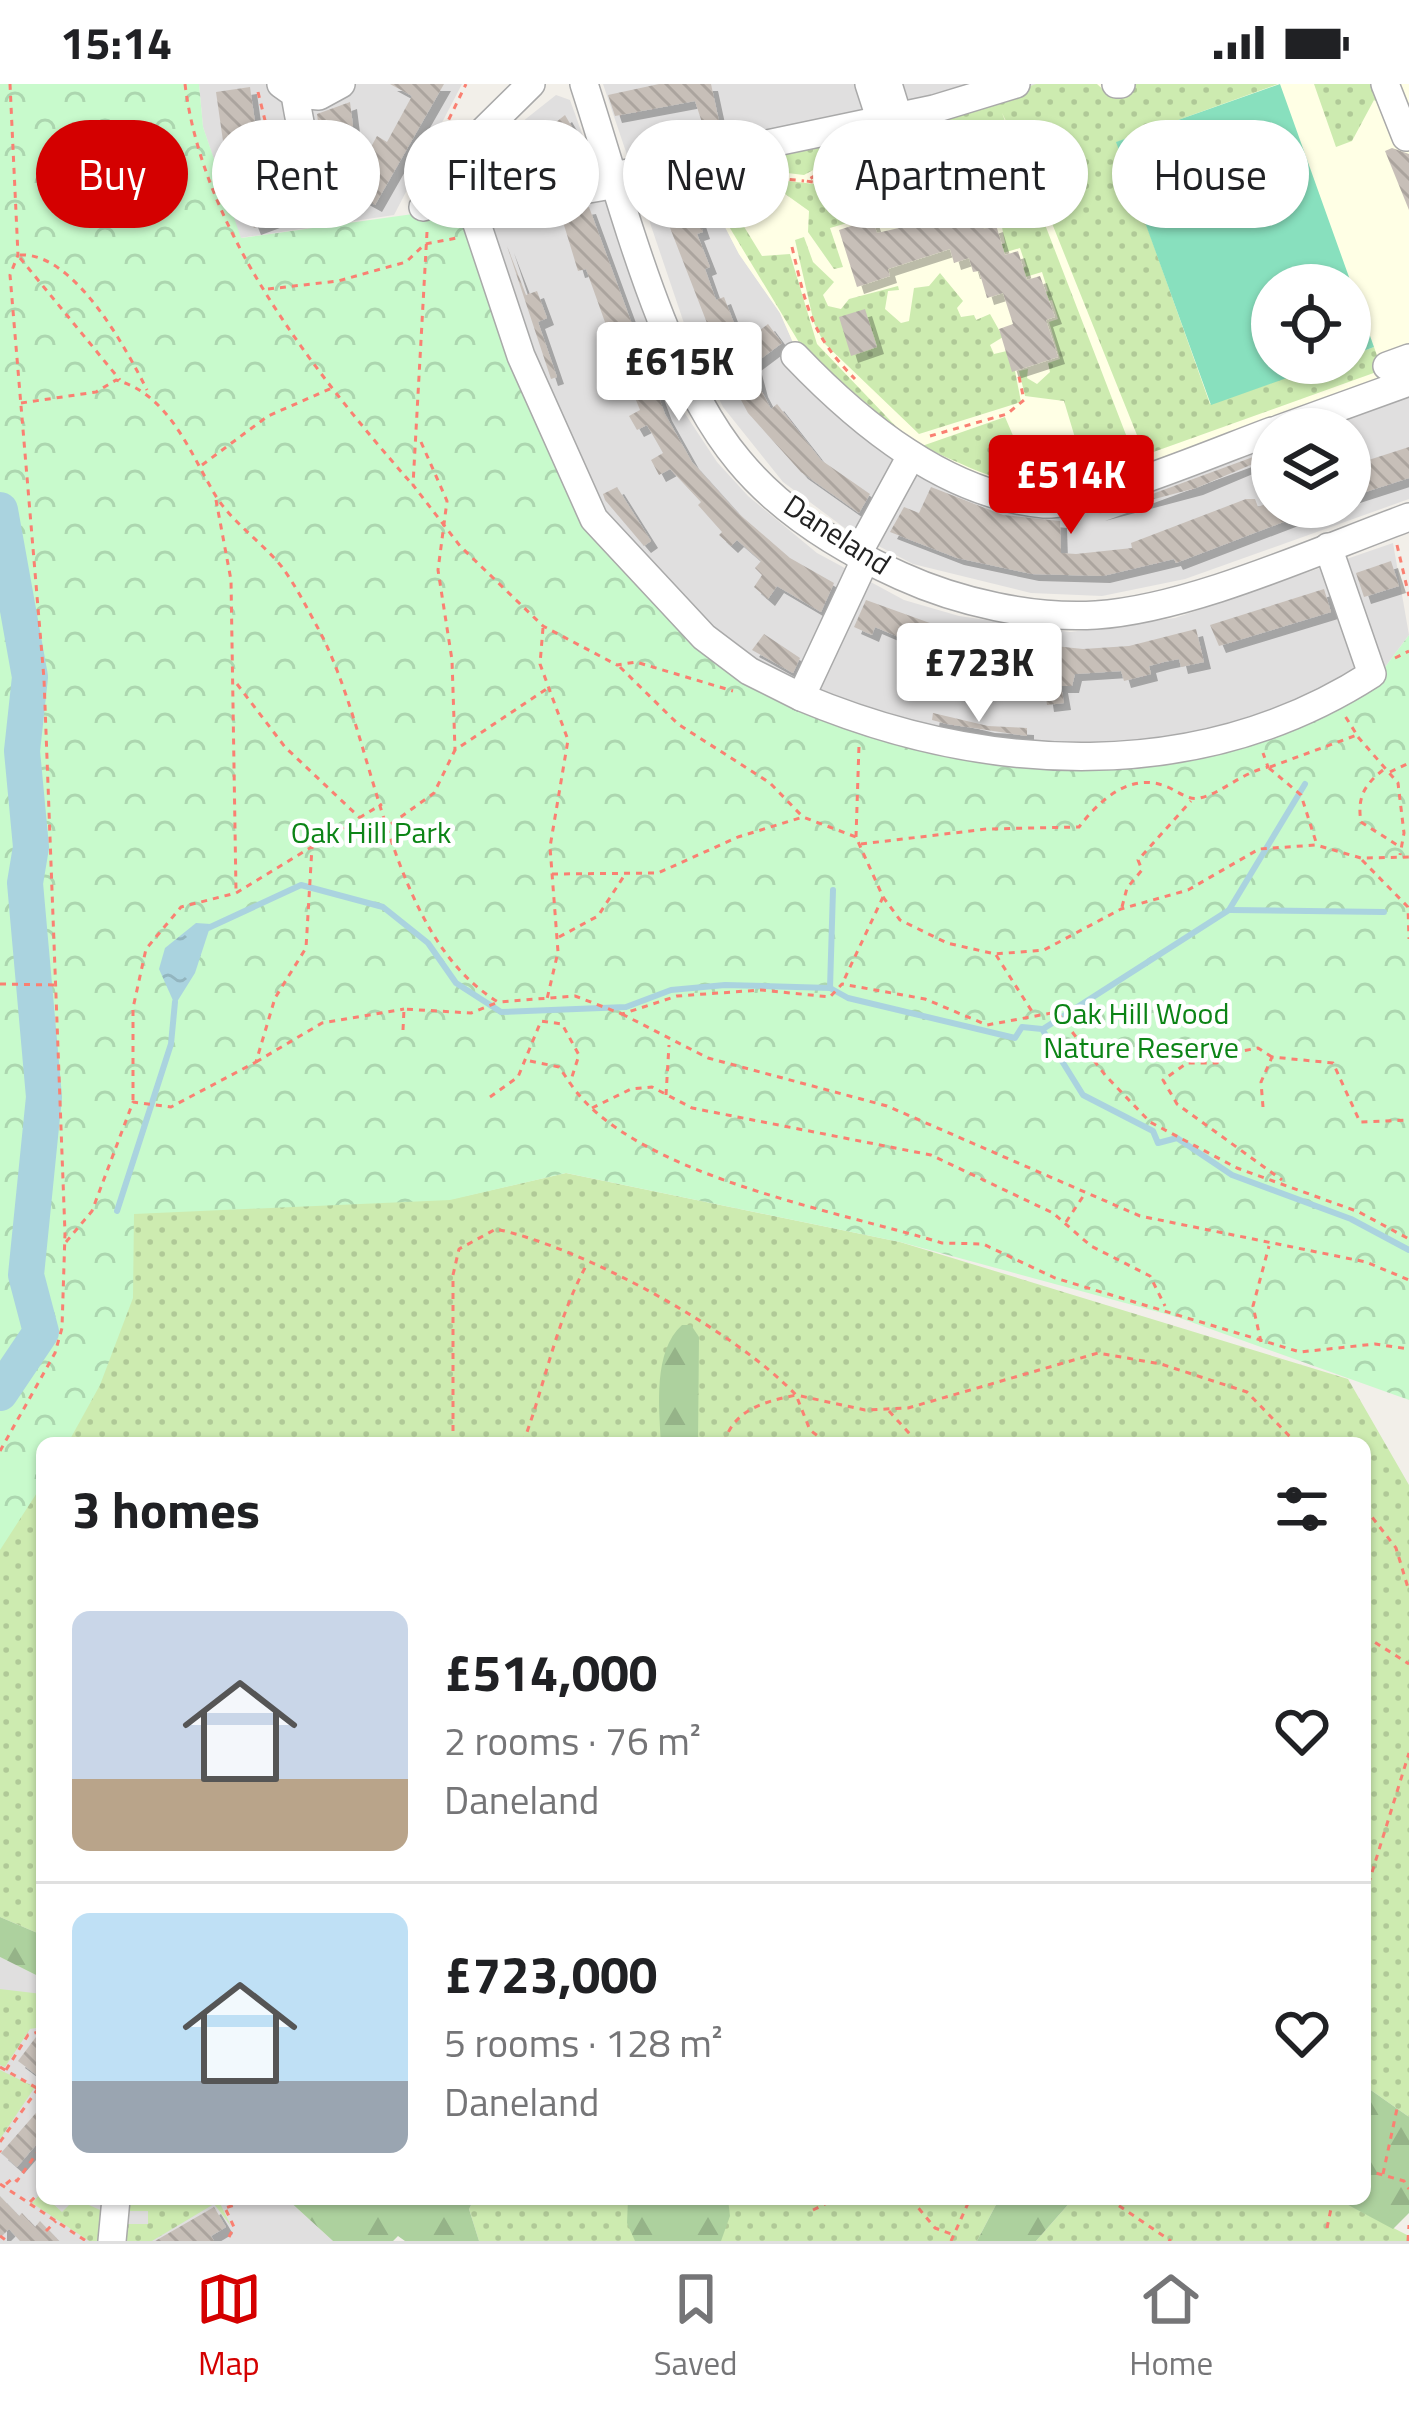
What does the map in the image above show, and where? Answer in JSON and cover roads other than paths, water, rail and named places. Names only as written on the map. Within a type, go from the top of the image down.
[{"type":"street","points":[[294,120],[288,89],[319,95],[341,84]]},
{"type":"street","points":[[494,120],[531,84]]},
{"type":"street","name":"Daneland","points":[[584,84],[681,363],[705,411],[740,462],[797,518],[861,558],[934,591],[1022,610],[1096,615],[1161,604],[1401,520]]},
{"type":"street","points":[[868,84],[884,120]]},
{"type":"street","points":[[886,120],[889,84]]},
{"type":"street","points":[[899,120],[1016,84]]},
{"type":"street","points":[[1385,84],[1406,137]]},
{"type":"street","points":[[813,139],[615,180],[482,212],[476,220],[497,295],[594,520],[704,638],[749,671],[801,697],[860,719],[995,754],[1099,758],[1170,752],[1334,698],[1372,674],[1328,547]]},
{"type":"street","points":[[796,356],[915,448],[987,488],[1047,504],[1251,438]]},
{"type":"street","points":[[1320,408],[1402,368]]},
{"type":"street","points":[[801,697],[915,448]]},
{"type":"street","points":[[112,2241],[115,2205]]},
{"type":"water","points":[[196,923],[211,924],[195,973],[175,1005],[159,969],[165,948]]},
{"type":"waterway","points":[[0,510],[30,677],[22,751],[31,847],[25,883],[44,1097],[26,1275],[41,1332],[0,1393]]},
{"type":"waterway","points":[[1043,1029],[1229,910],[1305,784]]},
{"type":"waterway","points":[[206,929],[301,885],[383,907],[428,943],[456,983],[501,1012],[626,1007],[671,990],[725,985],[830,988],[848,998],[1015,1038],[1022,1027],[1042,1029],[1083,1095],[1153,1131],[1158,1143],[1177,1138],[1232,1175],[1351,1219],[1409,1250]]},
{"type":"waterway","points":[[830,988],[833,890]]},
{"type":"waterway","points":[[1231,910],[1384,912]]},
{"type":"waterway","points":[[117,1211],[171,1044],[175,1002]]},
{"type":"park label","name":"Oak Hill Park","points":[[371,833]]},
{"type":"park label","name":"Oak Hill Wood Nature Reserve","points":[[1141,1031]]}]
